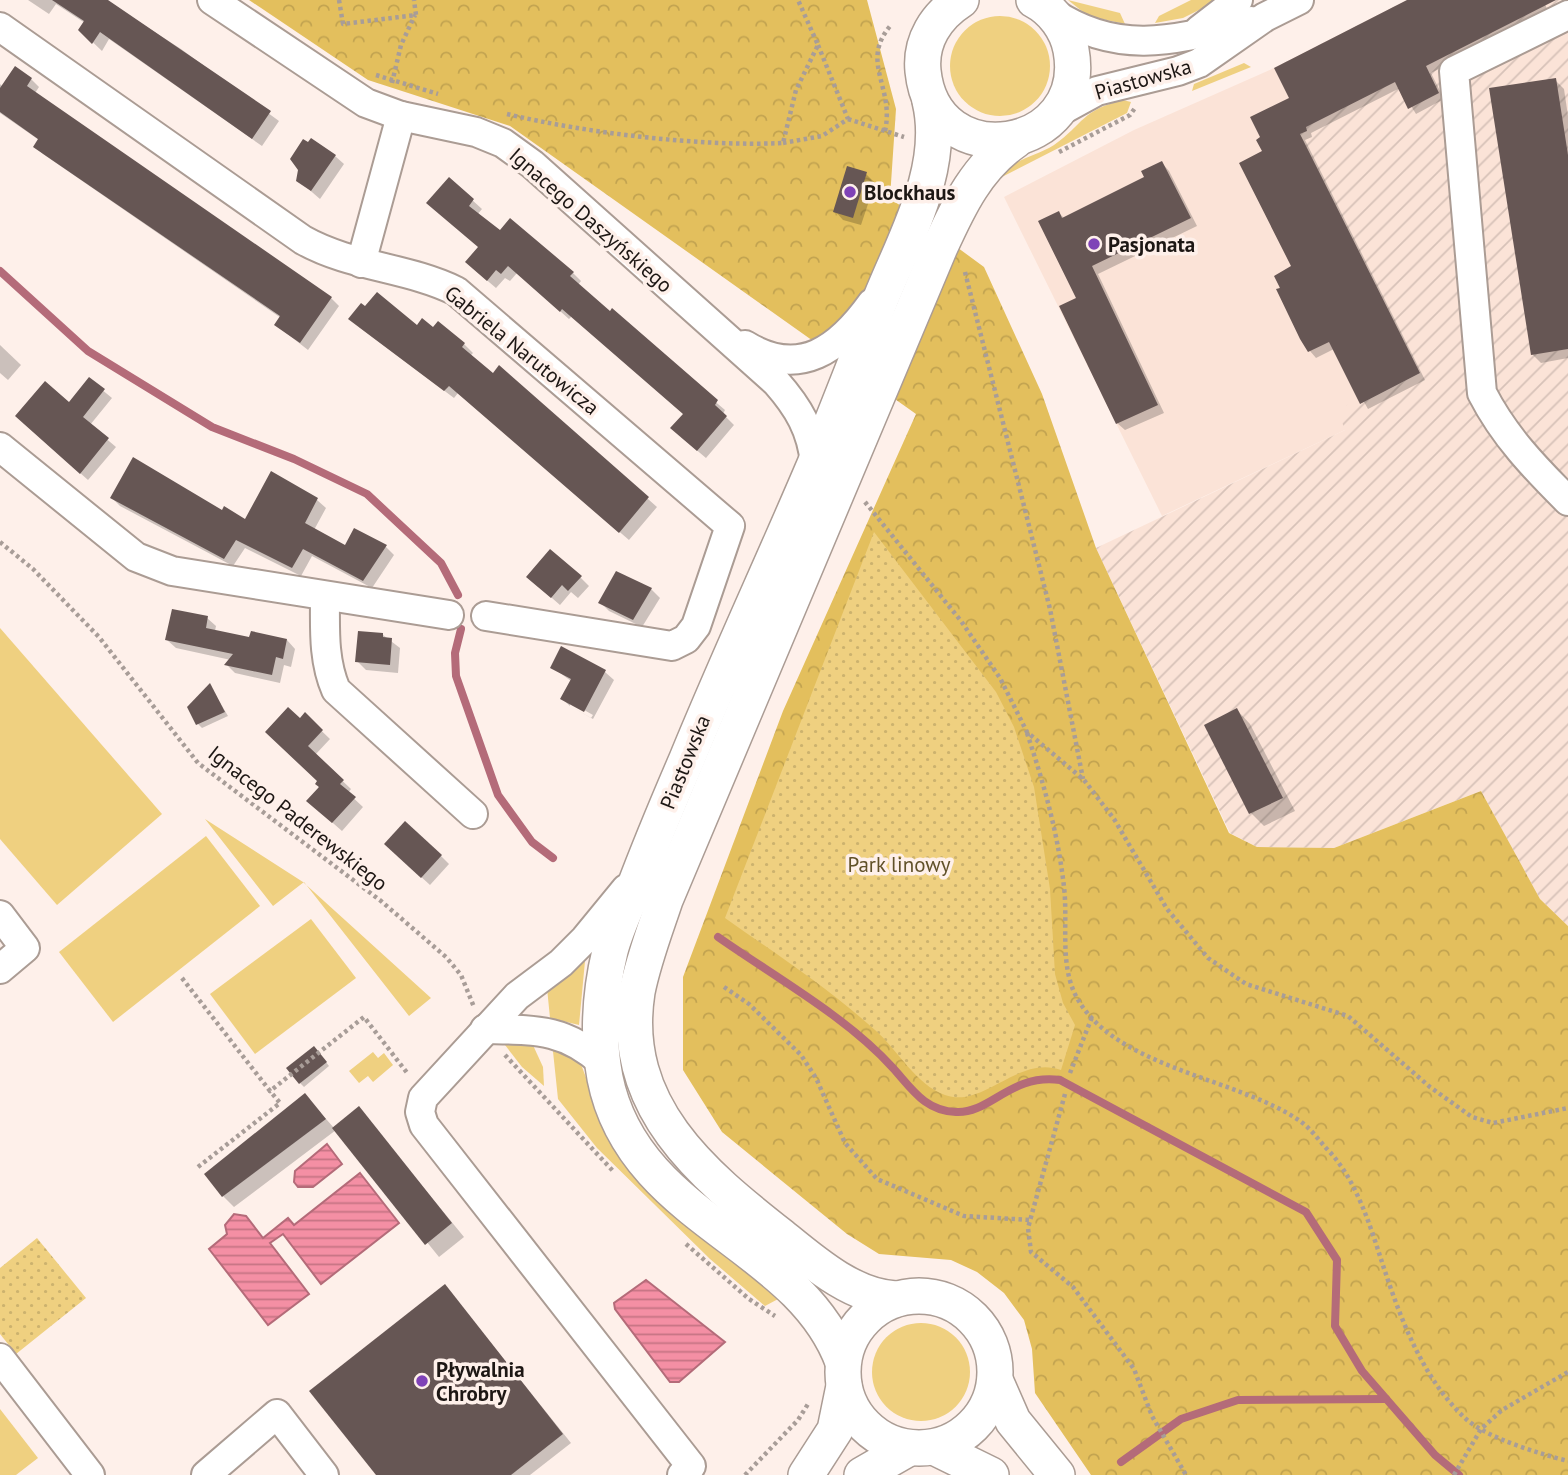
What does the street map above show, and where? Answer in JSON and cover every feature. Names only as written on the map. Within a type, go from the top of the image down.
[{"type":"main road","name":"Piastowska","points":[[843,1374],[828,1328],[807,1302],[675,1196],[653,1171],[620,1121],[605,1080],[600,1036],[601,995],[611,946],[640,870],[724,668],[815,464],[918,206],[933,159],[936,132],[922,61],[925,43],[919,0]]},
{"type":"main road","points":[[925,43],[934,24],[948,8],[961,0]]},
{"type":"main road","points":[[1040,4],[1065,32],[1072,60],[1069,89],[1055,114]]},
{"type":"main road","points":[[930,101],[941,117],[966,135],[991,141],[1016,139]]},
{"type":"main road","name":"Piastowska","points":[[896,1299],[874,1296],[844,1282],[780,1236],[700,1170],[662,1120],[651,1096],[639,1058],[635,1026],[637,994],[647,953],[680,863],[960,204],[984,167],[1016,139],[1036,130],[1055,114]]},
{"type":"main road","points":[[806,1475],[835,1430],[846,1348],[860,1322],[877,1308],[896,1299],[924,1295],[937,1297],[962,1309],[982,1328],[993,1353],[995,1380],[1013,1421],[1057,1475]]},
{"type":"main road","points":[[843,1374],[851,1408],[866,1427],[886,1441],[921,1448],[991,1475]]},
{"type":"main road","points":[[862,1475],[971,1429],[987,1407],[995,1380]]},
{"type":"street","name":"Ignacego Daszyńskiego","points":[[212,0],[366,103],[393,113],[476,132],[503,143],[532,164],[790,398],[810,433],[815,464]]},
{"type":"street","points":[[1195,34],[1238,0]]},
{"type":"street","name":"Piastowska","points":[[1055,114],[1097,91],[1178,71],[1199,63],[1265,17],[1300,0]]},
{"type":"street","name":"Piastowska","points":[[1040,4],[1080,30],[1111,39],[1141,42],[1195,34],[1265,17]]},
{"type":"street","points":[[1568,15],[1454,71],[1482,393],[1498,425],[1525,458],[1568,501]]},
{"type":"street","name":"Gabriela Narutowicza","points":[[0,27],[303,240],[329,254],[429,277],[457,291],[730,526],[696,626],[686,639],[672,646],[486,616]]},
{"type":"street","points":[[360,263],[393,113]]},
{"type":"street","name":"Ignacego Daszyńskiego","points":[[704,320],[751,349],[779,359],[813,357],[832,347],[850,330],[888,280]]},
{"type":"street","points":[[0,447],[136,556],[172,571],[449,615]]},
{"type":"street","points":[[324,597],[325,650],[335,690],[472,814]]},
{"type":"street","points":[[640,870],[585,939],[561,963],[517,996],[485,1029],[423,1098],[420,1112],[424,1125],[691,1466],[682,1475]]},
{"type":"street","points":[[0,915],[25,948],[0,969]]},
{"type":"street","points":[[485,1029],[543,1030],[586,1048],[603,1063]]},
{"type":"street","points":[[0,1358],[90,1475]]},
{"type":"street","points":[[206,1475],[276,1414],[324,1475]]},
{"type":"path","points":[[338,0],[343,24],[416,15]]},
{"type":"path","points":[[393,113],[392,81],[401,46],[416,15],[414,0]]},
{"type":"path","points":[[798,0],[848,119],[914,141]]},
{"type":"path","points":[[885,131],[890,113],[876,58],[880,39],[891,26]]},
{"type":"path","points":[[783,143],[796,90],[818,45]]},
{"type":"path","points":[[363,70],[449,97]]},
{"type":"path","points":[[1052,155],[1134,112],[1131,82]]},
{"type":"path","points":[[497,111],[561,125],[753,144],[803,142],[822,136],[848,119]]},
{"type":"path","points":[[965,272],[1050,609],[1084,780]]},
{"type":"path","points":[[856,511],[862,498],[961,621],[1000,678],[1027,732],[1047,793],[1059,848],[1068,967],[1074,992],[1092,1017],[1132,1048],[1263,1102],[1301,1122],[1329,1151],[1355,1190],[1398,1310],[1423,1359],[1448,1399],[1467,1420],[1482,1429],[1568,1461]]},
{"type":"path","name":"Ignacego Paderewskiego","points":[[0,542],[33,569],[99,636],[198,763],[235,794],[326,859],[446,957],[461,975],[485,1029],[515,1068],[539,1088],[618,1176]]},
{"type":"path","points":[[1027,732],[1084,780],[1114,819],[1167,909],[1208,958],[1246,984],[1348,1016],[1430,1087],[1472,1117],[1493,1124],[1568,1108]]},
{"type":"path","points":[[182,978],[280,1104],[198,1167]]},
{"type":"path","points":[[724,987],[749,1004],[801,1055],[816,1078],[845,1143],[877,1179],[964,1216],[1030,1220]]},
{"type":"path","points":[[270,1091],[364,1017],[408,1074]]},
{"type":"path","points":[[1070,1073],[1092,1017]]},
{"type":"path","points":[[1065,1094],[1030,1220],[1028,1241],[1031,1252],[1073,1287],[1134,1369],[1152,1416],[1185,1475]]},
{"type":"path","points":[[682,1239],[749,1298],[789,1325],[807,1302]]},
{"type":"path","points":[[1454,1475],[1464,1463],[1482,1429],[1502,1410],[1568,1371]]},
{"type":"path","points":[[745,1475],[798,1420],[808,1406],[810,1394]]},
{"type":"shaded area","points":[[1407,0],[1568,0],[1568,926],[1540,899],[1481,791],[1334,848],[1257,847],[1230,833],[1096,548],[1345,430],[1340,417],[1347,405],[1358,400],[1360,404],[1420,373],[1300,134],[1307,131],[1306,128],[1274,68]]},
{"type":"shaded area","points":[[1274,68],[1306,127],[1420,373],[1360,404],[1345,430],[1162,516],[1004,197],[1134,130]]},
{"type":"shaded area","points":[[327,1144],[342,1164],[313,1187],[298,1187],[294,1182],[295,1171]]},
{"type":"shaded area","points":[[360,1173],[399,1223],[321,1284],[283,1234],[270,1243],[309,1294],[268,1325],[209,1249],[227,1234],[225,1225],[234,1214],[246,1216],[263,1238],[288,1218],[294,1225]]},
{"type":"shaded area","points":[[646,1280],[725,1342],[679,1382],[670,1382],[615,1309],[614,1303]]},
{"type":"green space","points":[[249,0],[867,0],[896,109],[890,198],[984,267],[1042,394],[1096,548],[1229,833],[1257,847],[1334,848],[1481,791],[1540,899],[1568,926],[1568,1475],[1091,1475],[1035,1393],[1032,1349],[1024,1320],[1004,1293],[977,1272],[951,1260],[879,1254],[847,1234],[722,1132],[683,1070],[683,977],[783,711],[916,414],[510,126],[368,80]]},
{"type":"green space","points":[[1068,0],[1120,13],[1125,24],[1088,16]]},
{"type":"green space","points":[[1191,0],[1219,0],[1183,18],[1155,23],[1159,16]]},
{"type":"green space","points":[[1000,16],[1019,20],[1035,31],[1046,47],[1050,66],[1046,85],[1035,101],[1019,112],[1000,116],[981,112],[965,101],[954,85],[950,66],[954,47],[965,31],[981,20]]},
{"type":"green space","points":[[1244,63],[1251,67],[1192,91],[1194,84]]},
{"type":"green space","points":[[1123,100],[1131,102],[1127,113],[998,179],[1016,163],[1054,145],[1090,113]]},
{"type":"green space","name":"Park linowy","points":[[874,532],[996,692],[1014,727],[1034,787],[1050,889],[1055,974],[1063,1003],[1075,1025],[1061,1070],[1045,1067],[1030,1070],[973,1095],[945,1095],[925,1083],[883,1038],[839,1000],[725,918]]},
{"type":"green space","points":[[0,628],[162,814],[57,905],[0,839]]},
{"type":"green space","points":[[205,819],[303,882],[273,906]]},
{"type":"green space","points":[[206,836],[260,906],[113,1022],[59,952]]},
{"type":"green space","points":[[306,885],[431,998],[409,1016]]},
{"type":"green space","points":[[311,919],[356,978],[255,1054],[210,994]]},
{"type":"green space","points":[[585,961],[579,1025],[550,1018],[547,988],[563,980]]},
{"type":"green space","points":[[552,1042],[579,1059],[602,1120],[623,1160],[643,1186],[693,1232],[780,1298],[765,1306],[710,1259],[597,1148],[558,1099]]},
{"type":"green space","points":[[532,1043],[543,1067],[544,1086],[522,1067],[505,1045]]},
{"type":"green space","points":[[373,1052],[378,1058],[384,1053],[393,1065],[373,1082],[368,1076],[359,1083],[349,1071]]},
{"type":"green space","points":[[37,1238],[86,1298],[16,1354],[0,1334],[0,1268]]},
{"type":"green space","points":[[921,1323],[948,1331],[962,1345],[970,1372],[962,1399],[948,1413],[921,1421],[894,1413],[880,1399],[872,1372],[880,1345],[894,1331]]},
{"type":"green space","points":[[0,1409],[38,1458],[16,1475],[0,1475]]},
{"type":"building","points":[[52,0],[108,0],[271,111],[252,139],[100,32],[92,44],[78,30],[84,21]]},
{"type":"building","points":[[1407,0],[1556,0],[1426,66],[1439,93],[1408,109],[1395,82],[1306,127],[1307,131],[1300,134],[1420,373],[1360,404],[1329,342],[1308,352],[1300,339],[1276,289],[1280,288],[1274,276],[1291,266],[1239,163],[1262,151],[1256,140],[1260,137],[1250,117],[1289,98],[1274,68]]},
{"type":"building","points":[[15,66],[32,78],[27,86],[332,297],[300,343],[274,325],[280,316],[33,147],[38,139],[0,112],[0,88]]},
{"type":"building","points":[[1556,78],[1568,155],[1568,349],[1531,355],[1489,88]]},
{"type":"building","points":[[311,138],[336,155],[311,191],[296,181],[298,170],[290,159],[303,139],[308,142]]},
{"type":"building","points":[[1162,161],[1191,218],[1092,266],[1158,405],[1116,424],[1059,306],[1076,298],[1038,221],[1059,211],[1062,218],[1144,177],[1141,171]]},
{"type":"building","name":"Blockhaus","points":[[847,166],[867,172],[853,218],[833,212]]},
{"type":"building","points":[[449,177],[474,199],[469,206],[500,230],[510,218],[574,272],[570,276],[610,311],[612,308],[718,400],[715,405],[727,416],[697,451],[670,428],[683,414],[562,309],[560,312],[508,266],[501,274],[496,270],[487,281],[465,262],[478,247],[426,203]]},
{"type":"building","points":[[377,292],[417,325],[422,318],[433,327],[438,321],[465,343],[462,347],[493,373],[499,365],[649,497],[619,533],[449,386],[444,391],[348,319],[361,303],[365,306]]},
{"type":"building","points":[[89,377],[105,389],[83,417],[109,438],[80,474],[15,416],[45,381],[69,402]]},
{"type":"building","points":[[133,457],[222,510],[224,506],[245,519],[271,471],[318,498],[305,523],[345,545],[354,528],[387,545],[363,581],[303,549],[292,568],[236,540],[224,559],[110,498]]},
{"type":"building","points":[[550,549],[582,576],[568,591],[562,585],[551,598],[526,577]]},
{"type":"building","points":[[616,571],[652,588],[633,620],[598,603]]},
{"type":"building","points":[[172,609],[208,616],[206,628],[249,637],[251,631],[287,639],[283,659],[276,657],[272,675],[224,665],[233,654],[165,640]]},
{"type":"building","points":[[358,631],[383,633],[383,637],[392,638],[390,665],[355,662]]},
{"type":"building","points":[[561,646],[606,670],[584,712],[560,699],[571,679],[550,668]]},
{"type":"building","points":[[210,683],[225,712],[196,725],[187,707]]},
{"type":"building","points":[[288,707],[300,718],[305,712],[323,730],[308,746],[344,780],[340,784],[356,797],[332,823],[306,801],[319,787],[315,784],[317,781],[265,732]]},
{"type":"building","points":[[1237,708],[1283,798],[1249,814],[1204,725]]},
{"type":"building","points":[[405,821],[442,855],[421,878],[384,844]]},
{"type":"building","points":[[314,1046],[327,1062],[299,1084],[286,1068]]},
{"type":"building","points":[[305,1093],[326,1119],[222,1197],[204,1174]]},
{"type":"building","points":[[359,1106],[452,1223],[425,1245],[332,1128]]},
{"type":"building","name":"Pływalnia Chrobry","points":[[445,1284],[563,1434],[511,1475],[376,1475],[309,1391]]},
{"type":"waterway","points":[[0,271],[88,351],[212,427],[294,459],[367,494],[441,563],[458,595]]},
{"type":"waterway","points":[[461,629],[455,653],[456,676],[498,795],[532,842],[553,858]]},
{"type":"waterway","points":[[718,937],[810,998],[854,1032],[875,1049],[920,1098],[936,1108],[945,1111],[968,1111],[1028,1082],[1060,1080],[1306,1212],[1337,1260],[1335,1326],[1362,1371],[1435,1455],[1459,1475]]},
{"type":"waterway","points":[[1121,1462],[1181,1419],[1238,1400],[1386,1399]]},
{"type":"place","name":"Blockhaus","points":[[850,192]]},
{"type":"place","name":"Pasjonata","points":[[1094,244]]},
{"type":"place","name":"Pływalnia Chrobry","points":[[422,1381]]}]
